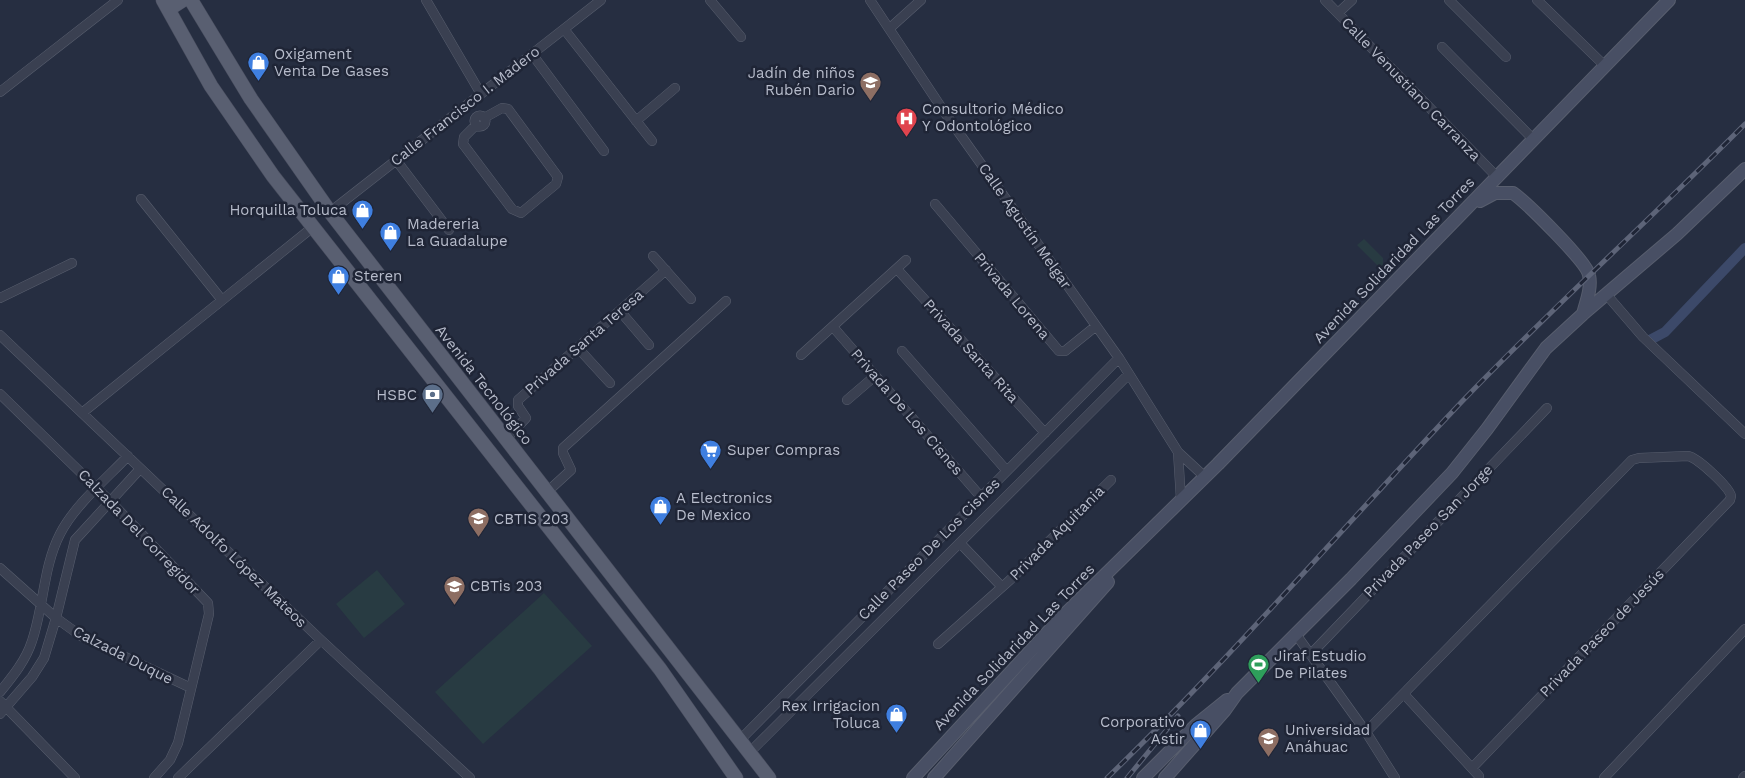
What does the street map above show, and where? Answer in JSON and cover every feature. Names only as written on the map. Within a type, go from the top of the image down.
[{"type":"main road","points":[[183,0],[166,5],[211,86],[273,176],[654,661],[736,778]]},
{"type":"main road","name":"Avenida Tecnológico","points":[[191,0],[251,99],[330,212],[505,440],[739,741],[770,778]]},
{"type":"main road","name":"Avenida Solidaridad Las Torres","points":[[913,778],[1059,620],[1204,477],[1465,212],[1669,0]]},
{"type":"main road","points":[[1143,778],[1196,725],[1236,693],[1351,580],[1452,473],[1488,429],[1546,348],[1677,234],[1745,169]]},
{"type":"main road","points":[[1465,212],[1495,193],[1508,191],[1519,197],[1574,254],[1589,274],[1590,286],[1583,314]]},
{"type":"main road","points":[[406,346],[422,332]]},
{"type":"main road","name":"Avenida Solidaridad Las Torres","points":[[934,778],[1108,583],[1140,540]]},
{"type":"main road","points":[[1165,778],[1225,710],[1236,693]]},
{"type":"main road","points":[[692,715],[710,702]]},
{"type":"street","points":[[0,92],[118,0]]},
{"type":"street","points":[[426,0],[481,94]]},
{"type":"street","name":"Calle Francisco I. Madero","points":[[330,212],[601,0]]},
{"type":"street","points":[[710,0],[741,37]]},
{"type":"street","name":"Calle Agustín Melgar","points":[[870,0],[947,116],[1130,374],[1178,452],[1204,477]]},
{"type":"street","points":[[890,28],[921,0]]},
{"type":"street","name":"Calle Venustiano Carranza","points":[[1325,0],[1498,178]]},
{"type":"street","points":[[1338,13],[1352,0]]},
{"type":"street","points":[[1449,0],[1506,57]]},
{"type":"street","points":[[1537,0],[1605,66]]},
{"type":"street","points":[[564,29],[652,141]]},
{"type":"street","points":[[1442,47],[1534,140]]},
{"type":"street","points":[[532,54],[604,151]]},
{"type":"street","points":[[636,121],[675,88]]},
{"type":"street","points":[[469,103],[479,120]]},
{"type":"street","points":[[505,108],[558,177],[558,181],[521,212],[514,211],[463,144],[464,137],[479,120],[505,108]]},
{"type":"street","points":[[396,160],[449,230]]},
{"type":"street","points":[[142,199],[222,300]]},
{"type":"street","name":"Privada Lorena","points":[[935,204],[1059,351],[1066,351],[1096,326]]},
{"type":"street","points":[[82,413],[313,227]]},
{"type":"street","points":[[653,256],[691,299]]},
{"type":"street","points":[[801,355],[906,260]]},
{"type":"street","points":[[0,298],[72,263]]},
{"type":"street","name":"Privada Santa Rita","points":[[897,269],[1045,433]]},
{"type":"street","name":"Privada Santa Teresa","points":[[505,440],[526,418],[518,406],[518,400],[666,270]]},
{"type":"street","points":[[1606,294],[1643,337],[1745,434]]},
{"type":"street","points":[[547,492],[571,470],[563,453],[564,448],[726,301]]},
{"type":"street","points":[[620,311],[649,344]]},
{"type":"street","name":"Privada De Los Cisnes","points":[[833,327],[982,497]]},
{"type":"street","name":"Calle Adolfo López Mateos","points":[[0,335],[321,640],[470,778]]},
{"type":"street","points":[[578,348],[610,383]]},
{"type":"street","points":[[902,351],[1007,471]]},
{"type":"street","name":"Calle Paseo De Los Cisnes","points":[[739,741],[1119,358]]},
{"type":"street","name":"Calle Paseo De Los Cisnes","points":[[749,753],[1130,374]]},
{"type":"street","points":[[846,400],[875,376]]},
{"type":"street","name":"Calzada Del Corregidor","points":[[0,394],[110,501],[208,604],[209,614],[178,743],[170,760],[154,778]]},
{"type":"street","name":"Privada Paseo San Jorge","points":[[1310,655],[1547,408]]},
{"type":"street","name":"Calle Agustín Melgar","points":[[1178,452],[1181,500]]},
{"type":"street","points":[[0,692],[28,652],[60,534],[97,488],[128,456]]},
{"type":"street","name":"Privada Paseo de Jesús","points":[[1404,694],[1635,458],[1692,456],[1728,489],[1731,496],[1727,504],[1472,768]]},
{"type":"street","points":[[75,778],[2,707],[40,667],[56,618],[75,540],[140,468]]},
{"type":"street","name":"Privada Aquitania","points":[[938,644],[1002,587],[1111,480]]},
{"type":"street","name":"Privada Aquitania","points":[[960,543],[1002,587]]},
{"type":"street","points":[[0,568],[56,618]]},
{"type":"street","name":"Calzada Duque","points":[[56,618],[81,636],[191,688]]},
{"type":"street","points":[[1604,778],[1745,629]]},
{"type":"street","points":[[1295,633],[1366,732],[1395,778]]},
{"type":"street","points":[[178,778],[321,640]]},
{"type":"street","points":[[1366,732],[1404,694],[1479,776]]},
{"type":"street","points":[[784,696],[795,707]]},
{"type":"shaded area","points":[[1364,239],[1383,258],[1383,271],[1357,245]]},
{"type":"shaded area","points":[[377,570],[405,604],[364,638],[336,604]]},
{"type":"shaded area","points":[[544,593],[592,646],[483,744],[435,692]]},
{"type":"waterway","points":[[1648,341],[1665,332],[1745,248]]},
{"type":"railway","points":[[1107,778],[1239,643],[1489,374],[1745,124]]},
{"type":"railway","points":[[1127,778],[1178,716]]},
{"type":"place","name":"Oxigament Venta De Gases","points":[[258,82]]},
{"type":"place","name":"Jadín de niños Rubén Dario","points":[[871,101]]},
{"type":"place","name":"Consultorio Médico Y Odontológico","points":[[906,137]]},
{"type":"place","name":"Horquilla Toluca","points":[[363,229]]},
{"type":"place","name":"Madereria La Guadalupe","points":[[391,252]]},
{"type":"place","name":"Steren","points":[[338,295]]},
{"type":"place","name":"HSBC","points":[[433,414]]},
{"type":"place","name":"Super Compras","points":[[711,469]]},
{"type":"place","name":"A Electronics De Mexico","points":[[660,526]]},
{"type":"place","name":"CBTIS 203","points":[[478,538]]},
{"type":"place","name":"CBTis 203","points":[[454,605]]},
{"type":"place","name":"Jiraf Estudio De Pilates","points":[[1258,684]]},
{"type":"place","name":"Rex Irrigacion Toluca","points":[[896,734]]},
{"type":"place","name":"Corporativo Astir","points":[[1201,750]]},
{"type":"place","name":"Universidad Anáhuac","points":[[1269,758]]}]
